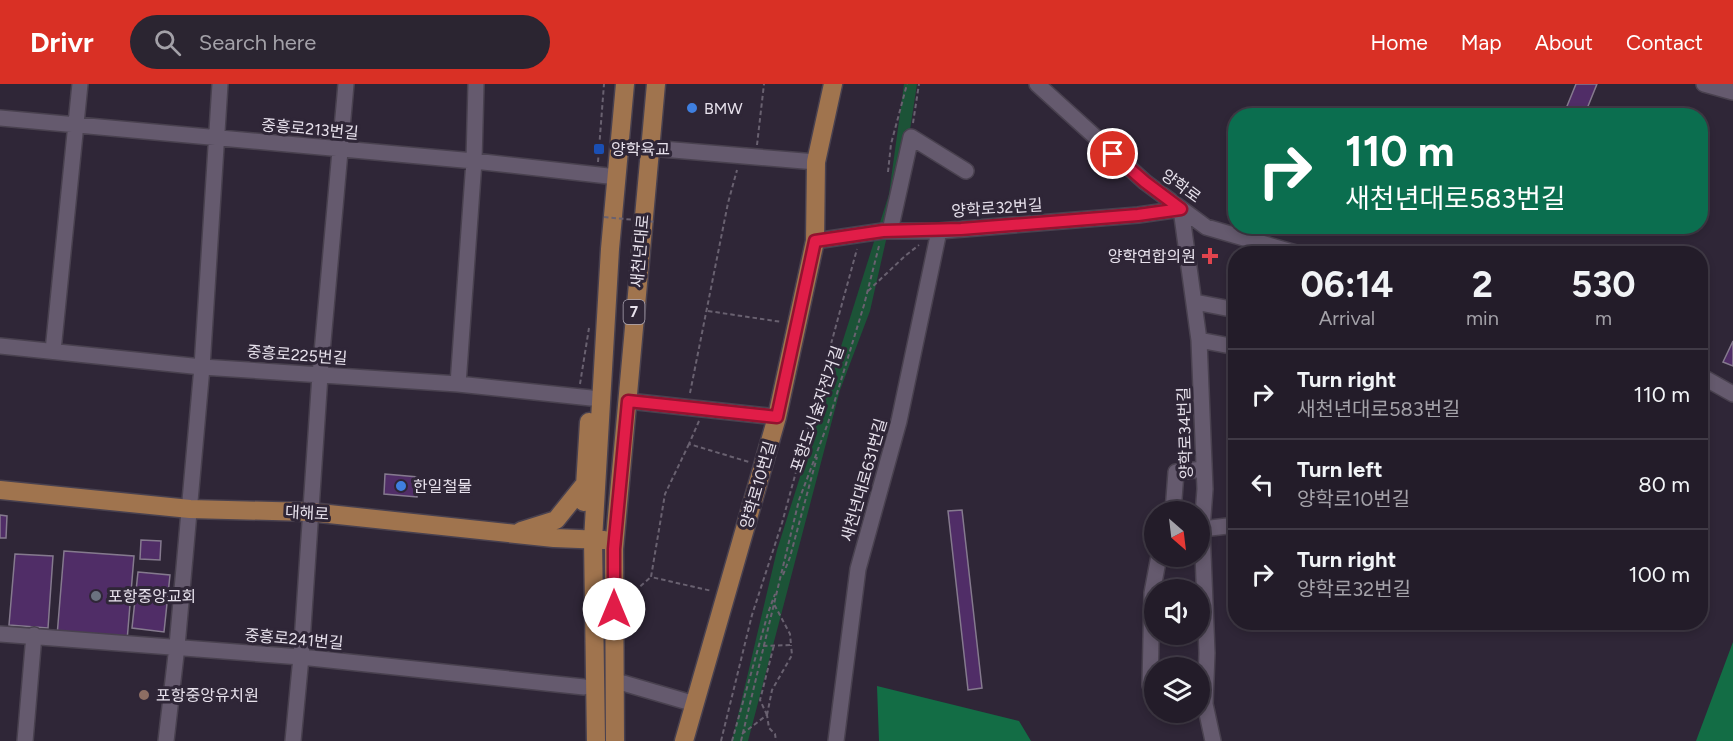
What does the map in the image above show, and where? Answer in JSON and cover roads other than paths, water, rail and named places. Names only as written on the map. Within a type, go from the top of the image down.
[{"type":"main road","name":"새천년대로","points":[[596,741],[588,540],[626,84]]},
{"type":"main road","name":"새천년대로","points":[[615,741],[614,545],[656,84]]},
{"type":"main road","name":"양학로10번길","points":[[684,741],[777,417],[815,241],[816,162],[833,84]]},
{"type":"main road","points":[[584,741],[588,540],[584,485],[593,376],[603,354]]},
{"type":"main road","points":[[516,532],[556,520],[584,485]]},
{"type":"main road","name":"대해로","points":[[0,490],[189,509],[310,512],[516,532],[614,545]]},
{"type":"main road","points":[[614,545],[622,567],[624,741]]},
{"type":"street","points":[[53,351],[80,84]]},
{"type":"street","points":[[166,741],[177,646],[202,367],[220,84]]},
{"type":"street","points":[[293,741],[320,375],[346,84]]},
{"type":"street","points":[[458,384],[474,161],[476,84]]},
{"type":"street","name":"양학로","points":[[1038,84],[1145,182],[1206,226],[1228,233]]},
{"type":"street","points":[[1704,84],[1733,92]]},
{"type":"street","name":"중흥로213번길","points":[[0,118],[474,161],[617,177]]},
{"type":"street","points":[[886,231],[911,137],[966,171]]},
{"type":"street","points":[[650,148],[816,162]]},
{"type":"street","name":"양학로32번길","points":[[815,241],[886,231],[939,231],[1138,215],[1181,209]]},
{"type":"street","name":"양학로34번길","points":[[1181,209],[1199,340],[1204,501]]},
{"type":"street","name":"새천년대로631번길","points":[[836,741],[858,569],[900,421],[939,231]]},
{"type":"street","name":"양학로","points":[[1233,234],[1272,246]]},
{"type":"street","points":[[1195,302],[1228,308]]},
{"type":"street","points":[[1199,340],[1228,345]]},
{"type":"street","name":"중흥로225번길","points":[[0,346],[202,367],[458,384],[591,398]]},
{"type":"street","points":[[1708,380],[1733,394]]},
{"type":"street","points":[[628,401],[777,417]]},
{"type":"street","points":[[1174,501],[1176,472],[1204,469]]},
{"type":"street","points":[[1210,528],[1228,526]]},
{"type":"street","points":[[1151,657],[1152,593],[1157,567]]},
{"type":"street","name":"양학로34번길","points":[[1204,567],[1207,657]]},
{"type":"street","name":"중흥로241번길","points":[[0,634],[301,657],[584,687]]},
{"type":"street","points":[[25,741],[34,635]]},
{"type":"street","points":[[623,683],[695,704]]},
{"type":"street","name":"양학로34번길","points":[[1208,723],[1213,741]]},
{"type":"place","name":"BMW","points":[[692,108]]},
{"type":"place","name":"양학육교","points":[[599,149]]},
{"type":"place","name":"양학연합의원","points":[[1210,256]]},
{"type":"place","name":"한일철물","points":[[401,486]]},
{"type":"place","name":"포항중앙교회","points":[[96,596]]},
{"type":"place","name":"포항중앙유치원","points":[[144,695]]}]
